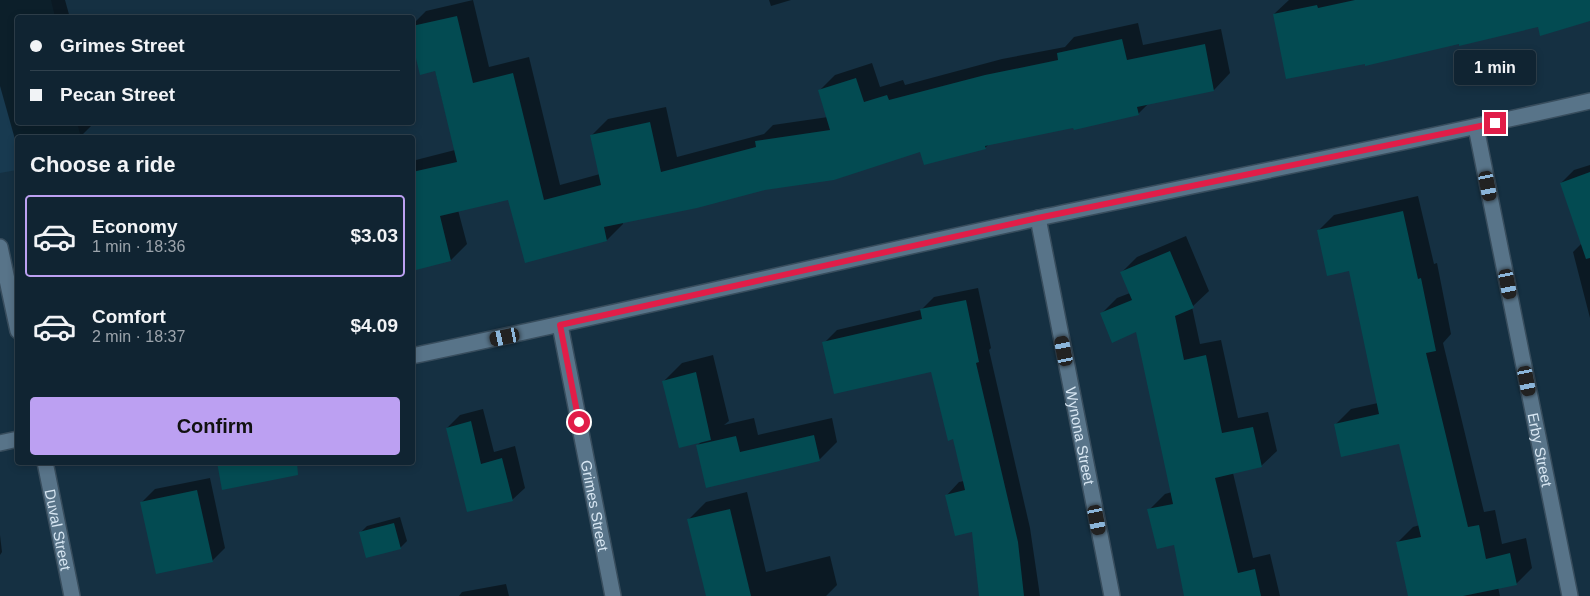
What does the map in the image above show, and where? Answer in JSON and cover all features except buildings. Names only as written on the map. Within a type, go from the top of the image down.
[{"type":"street","points":[[415,355],[560,325],[1038,218],[1476,127],[1590,101]]},
{"type":"street","name":"Erby Street","points":[[1476,127],[1570,596]]},
{"type":"street","name":"Wynona Street","points":[[1038,218],[1112,596]]},
{"type":"street","points":[[0,247],[15,317]]},
{"type":"street","name":"Grimes Street","points":[[560,325],[614,596]]},
{"type":"street","points":[[0,443],[15,440]]},
{"type":"street","name":"Duval Street","points":[[46,465],[72,596]]},
{"type":"shaded area","points":[[0,0],[51,0],[55,15],[15,15],[15,125],[78,125],[80,135],[15,135],[15,170],[0,173]]},
{"type":"route","points":[[579,422],[560,325],[1038,218],[1495,123]]}]
